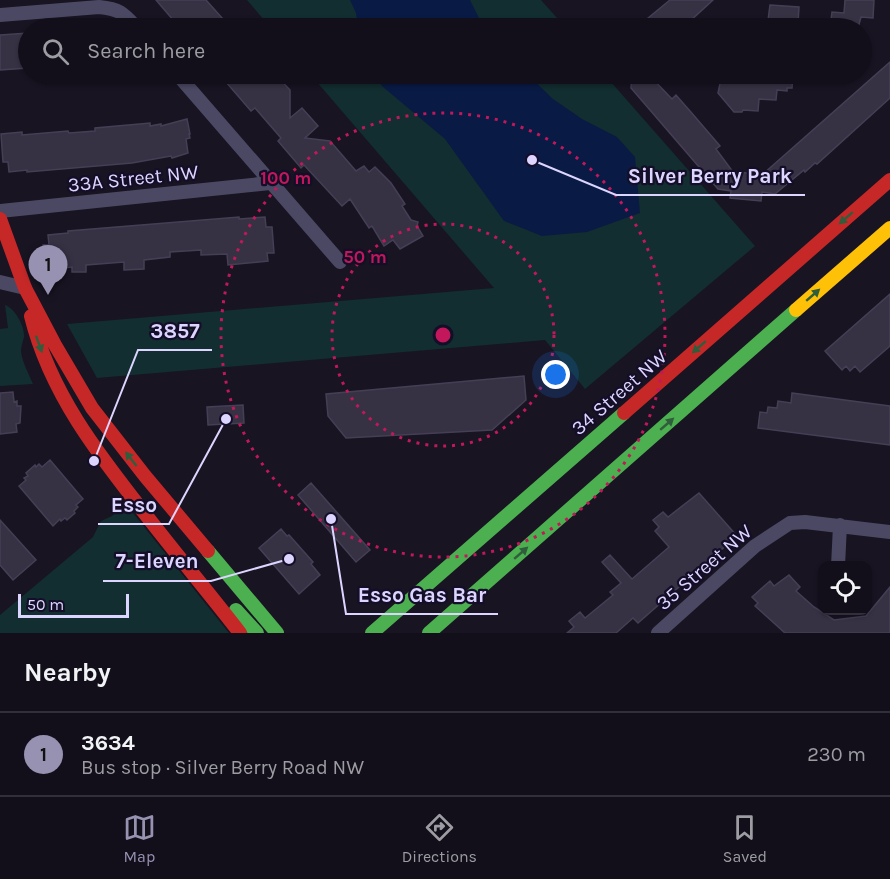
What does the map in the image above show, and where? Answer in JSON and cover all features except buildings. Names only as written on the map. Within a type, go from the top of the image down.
[{"type":"main road","name":"34 Street NW","points":[[372,633],[890,180]]},
{"type":"main road","points":[[0,219],[25,288],[39,344],[74,419],[150,521],[240,633]]},
{"type":"main road","points":[[429,633],[890,228]]},
{"type":"main road","points":[[25,288],[55,345],[93,408],[144,476],[219,562],[276,633]]},
{"type":"main road","points":[[199,581],[235,610],[257,633]]},
{"type":"street","points":[[0,15],[99,8],[118,10],[126,18]]},
{"type":"street","points":[[186,84],[339,262]]},
{"type":"street","name":"33A Street NW","points":[[0,212],[270,183]]},
{"type":"street","points":[[0,282],[25,288]]},
{"type":"street","name":"35 Street NW","points":[[658,633],[754,546],[790,524],[801,522],[840,525],[890,532]]},
{"type":"street","points":[[838,561],[840,525]]},
{"type":"green space","points":[[247,0],[541,0],[557,18],[262,18]]},
{"type":"green space","points":[[319,84],[613,84],[755,246],[585,389],[545,340],[97,378],[67,324],[494,288]]},
{"type":"green space","points":[[5,305],[16,314],[23,328],[22,355],[33,384],[0,386],[0,329],[8,328]]},
{"type":"green space","points":[[125,503],[229,633],[0,633],[0,615],[93,537],[101,521],[112,516]]},
{"type":"water","points":[[350,0],[470,0],[479,18],[357,18]]},
{"type":"water","points":[[381,84],[537,84],[553,99],[582,119],[617,137],[635,157],[640,213],[587,232],[542,236],[504,221],[445,139]]},
{"type":"traffic: fast","points":[[429,633],[796,310]]},
{"type":"traffic: fast","points":[[372,633],[624,413]]},
{"type":"traffic: fast","points":[[208,551],[277,633]]},
{"type":"traffic: fast","points":[[236,610],[257,633]]},
{"type":"traffic: slow","points":[[796,310],[890,228]]},
{"type":"traffic: jam","points":[[624,413],[890,180]]},
{"type":"traffic: jam","points":[[0,219],[25,288],[92,408],[208,551]]},
{"type":"traffic: jam","points":[[31,316],[50,371],[78,422],[128,492],[240,633]]},
{"type":"place","name":"Silver Berry Park","points":[[532,160]]},
{"type":"place","name":"3634","points":[[48,295]]},
{"type":"place","name":"Esso","points":[[226,419]]},
{"type":"place","name":"3857","points":[[94,461]]},
{"type":"place","name":"Esso Gas Bar","points":[[331,519]]},
{"type":"place","name":"7-Eleven","points":[[289,559]]}]
